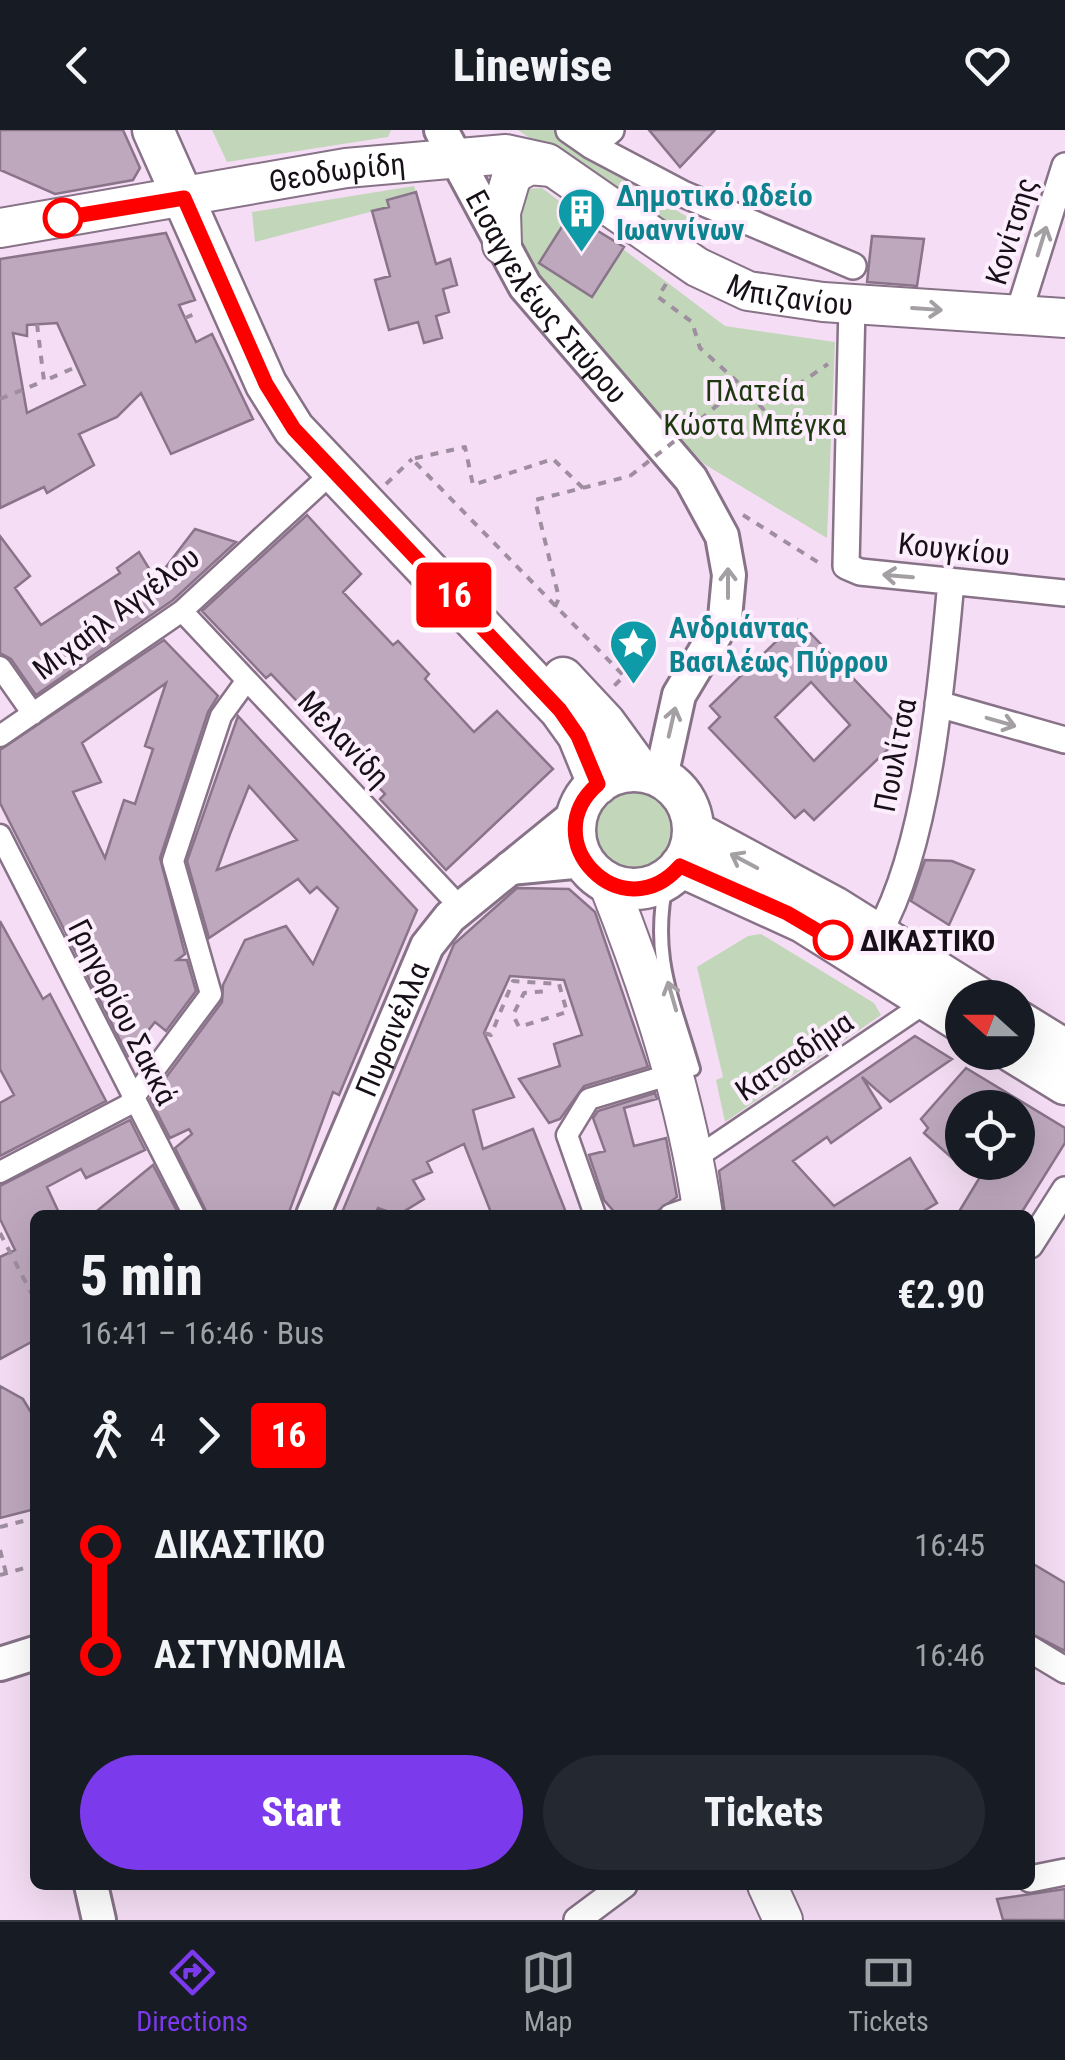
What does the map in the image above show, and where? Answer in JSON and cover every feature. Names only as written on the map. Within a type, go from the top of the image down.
[{"type":"main road","points":[[153,130],[197,196],[290,372],[343,462],[560,710],[578,736],[588,798],[576,838],[638,953],[693,1160],[691,1210]]},
{"type":"main road","points":[[182,130],[197,196]]},
{"type":"main road","name":"Θεοδωρίδη","points":[[0,228],[197,196],[420,144],[496,142],[552,166]]},
{"type":"main road","points":[[502,246],[501,212],[512,175],[529,165],[552,166]]},
{"type":"main road","name":"Μπιζανίου","points":[[552,166],[683,257],[725,282],[758,294],[852,305],[1065,318]]},
{"type":"main road","points":[[343,462],[398,473],[591,708],[650,774],[687,804],[680,859],[632,890],[596,872]]},
{"type":"main road","points":[[588,798],[621,772],[650,774]]},
{"type":"main road","points":[[680,859],[878,934],[951,980]]},
{"type":"main road","points":[[680,859],[787,913],[945,1012]]},
{"type":"main road","points":[[1035,1031],[1065,1050]]},
{"type":"main road","points":[[1035,1066],[1065,1084]]},
{"type":"main road","points":[[769,1890],[783,1920]]},
{"type":"street","points":[[569,130],[602,138],[683,194],[852,266]]},
{"type":"street","name":"Εισαγγελέως Σπύρου","points":[[448,143],[502,246],[546,314],[671,454],[713,514],[728,563],[726,618],[679,695],[650,774]]},
{"type":"street","name":"Κονίτσης","points":[[1018,315],[1065,166]]},
{"type":"street","points":[[846,563],[852,305]]},
{"type":"street","name":"Μιχαήλ Αγγέλου","points":[[0,736],[182,611],[343,462]]},
{"type":"street","name":"Κουγκίου","points":[[846,563],[951,581],[1065,593]]},
{"type":"street","name":"Πουλίτσα","points":[[878,934],[904,878],[938,704],[951,581]]},
{"type":"street","name":"Μελανίδη","points":[[182,611],[461,908]]},
{"type":"street","points":[[0,666],[33,714]]},
{"type":"street","points":[[0,1172],[110,1117],[134,1099],[211,994],[173,861],[221,716],[247,680]]},
{"type":"street","points":[[938,704],[1065,740]]},
{"type":"street","name":"Πυρσινέλλα","points":[[315,1210],[420,960],[438,929],[588,798]]},
{"type":"street","name":"Γρηγορίου Σακκά","points":[[0,835],[191,1210]]},
{"type":"street","points":[[510,868],[596,872]]},
{"type":"street","name":"Κατσαδήμα","points":[[693,1160],[928,1001]]},
{"type":"street","points":[[593,1210],[568,1136],[589,1099],[672,1074]]},
{"type":"street","points":[[1035,1237],[1065,1190]]},
{"type":"street","points":[[1035,1652],[1065,1670]]},
{"type":"street","points":[[1035,1878],[1065,1872]]},
{"type":"street","points":[[92,1890],[99,1920]]},
{"type":"street","points":[[577,1920],[617,1890]]},
{"type":"lane","points":[[672,1074],[693,1069],[658,948],[659,916],[680,859]]},
{"type":"path","points":[[683,257],[658,297],[692,322],[700,348],[763,409],[834,360],[850,361]]},
{"type":"path","points":[[38,324],[44,380]]},
{"type":"path","points":[[0,399],[76,367]]},
{"type":"path","points":[[556,607],[559,598],[535,500],[630,476],[741,386]]},
{"type":"path","points":[[583,488],[553,459],[473,485],[464,447],[398,473],[556,607],[624,676],[591,708]]},
{"type":"path","points":[[713,514],[746,516],[824,566],[846,563]]},
{"type":"path","points":[[484,1032],[491,1035],[514,981],[559,984],[565,994],[567,1012],[520,1027],[512,1015],[524,994],[548,991]]},
{"type":"path","points":[[0,1233],[30,1290]]},
{"type":"path","points":[[0,1527],[30,1519]]},
{"type":"path","points":[[0,1550],[3,1574],[30,1565]]},
{"type":"green space","points":[[212,130],[391,130],[388,137],[227,162]]},
{"type":"green space","points":[[518,130],[556,130],[637,188],[695,221],[686,246]]},
{"type":"green space","points":[[414,186],[416,192],[387,200],[389,207],[255,242],[252,212]]},
{"type":"green space","name":"Πλατεία Κώστα Μπέγκα","points":[[542,188],[725,326],[835,342],[827,538],[704,464],[572,323],[513,237],[523,189]]},
{"type":"green space","points":[[634,791],[662,802],[673,830],[662,858],[634,869],[606,858],[595,830],[606,802]]},
{"type":"green space","points":[[761,934],[874,1003],[881,1015],[725,1122],[716,1080],[723,1077],[697,967],[748,936]]},
{"type":"building","points":[[0,130],[123,130],[140,168],[133,180],[55,194],[0,170]]},
{"type":"building","points":[[649,130],[715,130],[680,167]]},
{"type":"building","points":[[416,192],[436,264],[450,259],[457,285],[443,289],[449,312],[436,316],[442,338],[424,343],[418,322],[389,330],[375,280],[390,276],[372,211],[389,207],[387,200]]},
{"type":"building","name":"Δημοτικό Ωδείο Ιωαννίνων","points":[[570,214],[624,247],[592,297],[539,263]]},
{"type":"building","points":[[166,233],[195,300],[179,305],[196,342],[212,334],[253,419],[171,454],[141,393],[117,417],[79,434],[94,465],[47,493],[44,487],[0,508],[0,259]],"holes":[[[57,323],[85,385],[27,413],[13,333],[27,336],[27,325]]]},
{"type":"building","points":[[872,236],[924,239],[917,286],[867,282]]},
{"type":"building","points":[[307,515],[361,574],[343,592],[393,645],[398,641],[429,674],[425,679],[474,732],[497,711],[553,769],[446,870],[380,799],[385,794],[271,674],[266,678],[202,611]]},
{"type":"building","points":[[195,529],[236,542],[173,600],[36,695],[11,659],[0,653],[0,536],[30,576],[15,588],[41,625],[120,573],[117,568],[139,552],[156,580]]},
{"type":"building","points":[[798,620],[905,733],[814,820],[804,810],[795,818],[709,728],[720,717],[710,706]],"holes":[[[811,682],[850,725],[814,761],[775,717]]]},
{"type":"building","points":[[164,640],[218,696],[208,712],[160,858],[185,954],[177,960],[187,960],[196,991],[166,1031],[155,1022],[128,1056],[0,803],[0,750]],"holes":[[[166,683],[145,746],[153,749],[135,804],[124,800],[105,858],[73,792],[101,782],[82,743]]]},
{"type":"building","points":[[238,716],[417,910],[339,1095],[333,1092],[290,1210],[206,1210],[175,1148],[192,1134],[189,1129],[170,1138],[150,1099],[222,1002],[223,985],[245,940],[286,926],[313,964],[338,908],[317,887],[310,893],[298,879],[209,938],[187,861]],"holes":[[[249,786],[297,840],[217,870]]]},
{"type":"building","points":[[925,860],[952,861],[974,870],[949,925],[911,901]]},
{"type":"building","points":[[517,888],[569,889],[595,912],[648,1067],[584,1086],[560,1119],[549,1123],[519,1079],[560,1066],[554,1044],[582,1035],[564,980],[510,976],[484,1033],[514,1097],[473,1110],[483,1149],[533,1129],[565,1210],[490,1210],[464,1144],[427,1162],[432,1172],[413,1180],[424,1199],[406,1210],[343,1210],[454,944]]},
{"type":"building","points":[[0,921],[43,999],[50,994],[106,1101],[0,1156],[0,1103],[14,1095],[0,1069]]},
{"type":"building","points":[[915,1036],[945,1055],[945,1064],[890,1102],[862,1077],[881,1108],[831,1143],[827,1137],[793,1161],[834,1206],[910,1158],[937,1203],[925,1210],[724,1210],[719,1171]]},
{"type":"building","points":[[964,1070],[1002,1090],[947,1090]]},
{"type":"building","points":[[945,1092],[945,1152],[924,1133],[928,1128],[921,1119]]},
{"type":"building","points":[[655,1093],[657,1099],[624,1108],[634,1146],[666,1138],[677,1197],[659,1210],[613,1210],[604,1200],[589,1155],[605,1151],[593,1118],[598,1111]]},
{"type":"building","points":[[1035,1110],[1065,1128],[1065,1143],[1023,1210],[960,1210],[978,1180],[1035,1180]]},
{"type":"building","points":[[130,1120],[145,1150],[86,1178],[81,1169],[47,1187],[58,1210],[30,1210],[30,1343],[0,1359],[0,1257],[15,1250],[0,1219],[0,1186]]},
{"type":"building","points":[[153,1165],[176,1210],[98,1210]]},
{"type":"building","points":[[0,1386],[23,1399],[30,1411],[30,1510],[0,1518]]},
{"type":"building","points":[[1035,1565],[1065,1583],[1065,1651],[1035,1636]]},
{"type":"building","points":[[1065,1889],[1065,1920],[1003,1920],[997,1899]]},
{"type":"bus line","name":"16","points":[[63,218],[184,198],[266,384],[294,429],[572,725],[598,784],[582,803],[576,830],[580,854],[594,874],[632,890],[656,885],[680,866],[787,913],[833,940]]},
{"type":"place","name":"Δημοτικό Ωδείο Ιωαννίνων","points":[[581,254]]},
{"type":"place","name":"Ανδριάντας Βασιλέως Πύρρου","points":[[634,686]]},
{"type":"place","name":"ΔΙΚΑΣΤΙΚΟ","points":[[833,940]]}]
